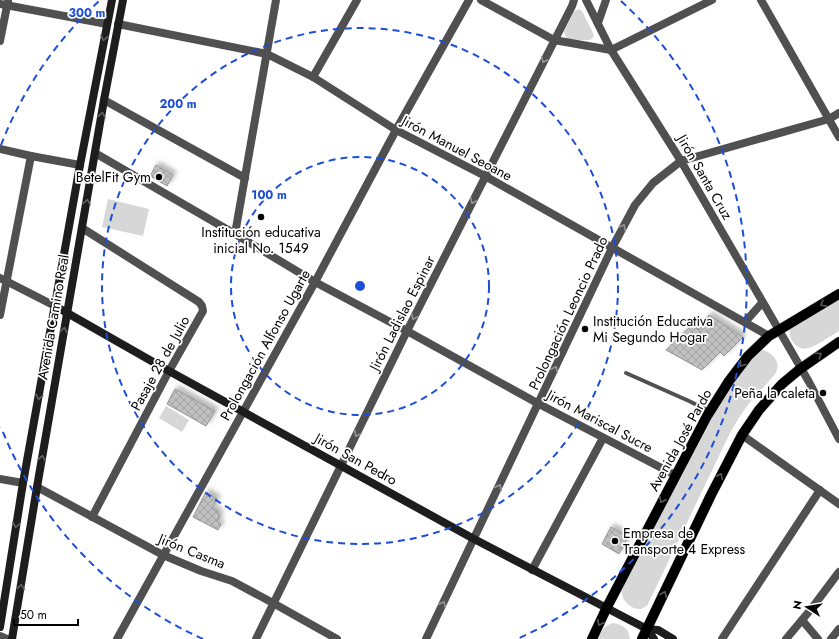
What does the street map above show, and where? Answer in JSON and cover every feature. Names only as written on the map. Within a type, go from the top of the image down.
[{"type":"main road","name":"Avenida Camino Real","points":[[0,627],[23,484],[80,165],[112,0]]},
{"type":"main road","name":"Avenida Camino Real","points":[[12,639],[104,100],[123,0]]},
{"type":"main road","name":"Avenida José Pardo","points":[[592,639],[675,475],[709,412],[729,381],[748,356],[769,336],[839,294]]},
{"type":"main road","name":"Jirón San Pedro","points":[[55,306],[242,412],[474,539],[647,629],[658,630],[674,639]]},
{"type":"main road","points":[[642,639],[711,495],[742,435],[759,410],[782,384],[800,369],[839,342]]},
{"type":"main road","name":"Jirón San Pedro","points":[[647,629],[654,639]]},
{"type":"street","points":[[235,234],[276,0]]},
{"type":"street","points":[[312,78],[357,0]]},
{"type":"street","name":"Prolongación Alfonso Ugarte","points":[[117,639],[315,282],[396,130],[469,0]]},
{"type":"street","points":[[481,0],[554,40],[611,50],[712,0]]},
{"type":"street","name":"Jirón Ladislao Espinar","points":[[256,639],[407,331],[574,0]]},
{"type":"street","name":"Jirón Santa Cruz","points":[[586,0],[611,50],[681,161],[800,369],[809,382],[839,439]]},
{"type":"street","points":[[598,23],[606,0]]},
{"type":"street","points":[[761,0],[839,137]]},
{"type":"street","points":[[0,41],[5,3],[107,24]]},
{"type":"street","name":"Jirón Manuel Seoane","points":[[118,24],[267,54],[312,78],[396,130],[485,176],[769,336]]},
{"type":"street","points":[[104,100],[245,178]]},
{"type":"street","name":"Prolongación Leoncio Prado","points":[[426,639],[612,248],[635,205],[653,183],[681,161],[829,119],[839,113]]},
{"type":"street","points":[[0,149],[80,165]]},
{"type":"street","name":"Jirón Mariscal Sucre","points":[[95,153],[315,282],[539,404],[675,475]]},
{"type":"street","points":[[0,315],[3,280],[31,156]]},
{"type":"street","name":"Pasaje 28 de Julio","points":[[82,228],[199,302],[203,311],[169,371],[92,517]]},
{"type":"street","points":[[3,280],[55,306]]},
{"type":"street","points":[[745,322],[762,303]]},
{"type":"street","points":[[742,435],[839,504]]},
{"type":"street","points":[[532,570],[603,438]]},
{"type":"street","points":[[0,479],[23,484]]},
{"type":"street","name":"Jirón Casma","points":[[37,487],[163,555],[201,571],[232,581],[337,639]]},
{"type":"street","points":[[722,639],[820,490]]},
{"type":"street","points":[[786,639],[839,572]]},
{"type":"street","points":[[802,620],[818,639]]},
{"type":"street","points":[[831,639],[839,629]]},
{"type":"street","points":[[0,636],[7,639]]},
{"type":"lane","points":[[626,373],[689,401],[709,412]]},
{"type":"shaded area","points":[[579,9],[582,11],[593,33],[594,36],[590,40],[571,39],[567,38],[565,35],[564,32],[574,11]]},
{"type":"shaded area","points":[[108,199],[149,209],[143,236],[102,227]]},
{"type":"shaded area","points":[[839,297],[839,331],[806,349],[798,347],[790,336],[790,328]]},
{"type":"shaded area","points":[[762,350],[769,353],[776,360],[778,366],[776,373],[753,398],[730,433],[647,606],[641,609],[631,607],[626,603],[623,597],[622,592],[624,584],[711,413],[746,363]]},
{"type":"shaded area","points":[[166,406],[189,420],[182,432],[159,418]]},
{"type":"shaded area","points":[[613,623],[625,628],[630,639],[598,639],[605,627]]},
{"type":"building","points":[[156,165],[173,175],[167,186],[150,176]]},
{"type":"building","points":[[709,315],[743,337],[724,356],[720,352],[702,370],[666,350],[693,324],[699,330]]},
{"type":"building","points":[[175,389],[215,411],[206,426],[167,404]]},
{"type":"building","points":[[206,492],[217,499],[212,508],[218,511],[217,513],[220,515],[217,522],[221,524],[218,530],[193,517]]},
{"type":"building","name":"Empresa de Transporte 4 Express","points":[[611,527],[628,537],[619,554],[602,544]]},
{"type":"place","name":"BetelFit Gym","points":[[159,177]]},
{"type":"place","name":"Institución educativa inicial No. 1549","points":[[261,217]]},
{"type":"place","name":"Institución Educativa Mi Segundo Hogar","points":[[585,329]]},
{"type":"place","name":"Peña la caleta","points":[[823,393]]},
{"type":"place","name":"Empresa de Transporte 4 Express","points":[[615,541]]}]
